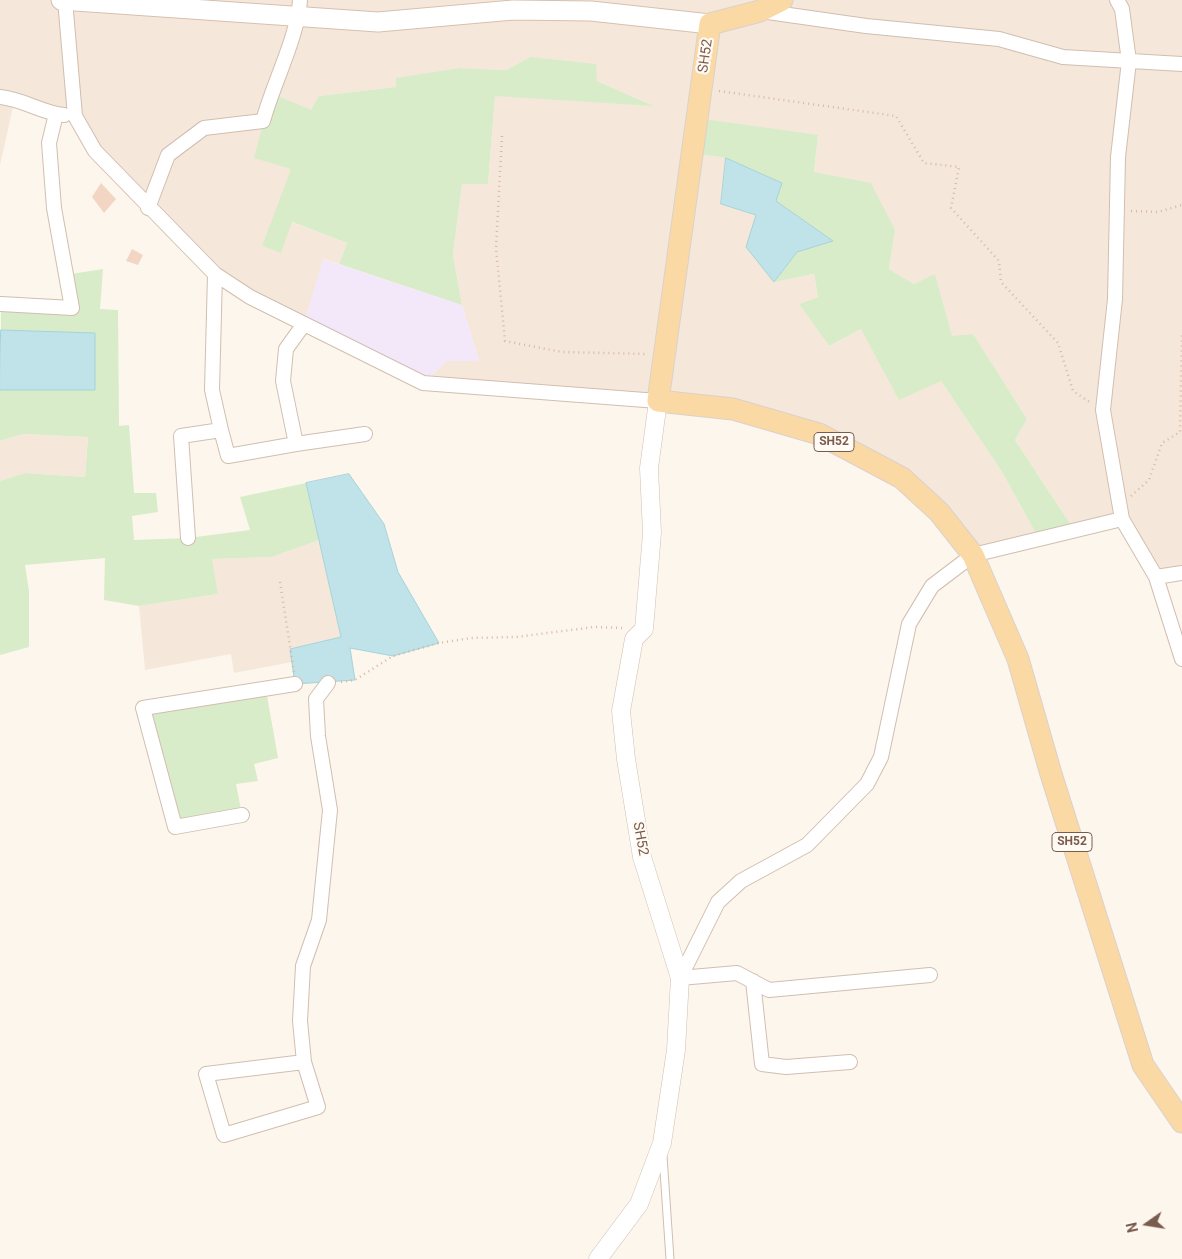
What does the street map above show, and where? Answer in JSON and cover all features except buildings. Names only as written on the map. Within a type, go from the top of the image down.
[{"type":"main road","points":[[64,0],[299,8],[378,22],[514,10],[591,11],[710,24]]},
{"type":"main road","name":"SH52","points":[[782,0],[760,10],[710,24],[658,401],[733,409],[819,434],[902,478],[939,512],[972,555],[1018,658],[1054,784],[1143,1065],[1182,1122]]},
{"type":"street","points":[[64,0],[75,116],[95,151],[148,208],[215,274],[250,297],[423,383],[658,401]]},
{"type":"street","points":[[1118,0],[1122,10],[1129,62],[1118,157],[1115,299],[1103,410],[1121,513],[1156,577],[1182,659]]},
{"type":"street","points":[[148,208],[168,155],[204,128],[263,122],[270,93],[299,8]]},
{"type":"street","points":[[760,10],[866,26],[999,39],[1063,57],[1182,64]]},
{"type":"street","points":[[0,97],[15,98],[56,114],[75,116]]},
{"type":"street","points":[[1,304],[72,308],[54,208],[49,143],[56,114]]},
{"type":"street","points":[[215,274],[212,390],[228,456],[365,434]]},
{"type":"street","points":[[296,444],[283,381],[286,349],[304,324]]},
{"type":"street","name":"SH52","points":[[602,1258],[639,1204],[662,1143],[676,1050],[680,978],[642,857],[621,711],[634,639],[644,629],[652,533],[649,468],[658,401]]},
{"type":"street","points":[[188,538],[181,436],[221,430]]},
{"type":"street","points":[[680,978],[718,902],[741,881],[807,845],[867,784],[881,756],[908,624],[932,586],[972,555],[1121,513]]},
{"type":"street","points":[[1156,577],[1182,573]]},
{"type":"street","points":[[304,1062],[206,1074],[224,1135],[318,1107],[304,1062],[300,1021],[303,966],[319,920],[330,810],[318,736],[316,698],[328,682]]},
{"type":"street","points":[[242,815],[175,827],[144,708],[296,684]]},
{"type":"street","points":[[680,978],[737,973],[769,990],[930,975]]},
{"type":"street","points":[[753,982],[762,1064],[786,1068],[850,1062]]},
{"type":"lane","points":[[662,1143],[670,1259]]},
{"type":"path","points":[[701,88],[896,116],[924,163],[959,166],[951,208],[999,261],[1001,282],[1058,343],[1073,391],[1103,410]]},
{"type":"path","points":[[502,136],[496,248],[505,341],[562,352],[664,354]]},
{"type":"path","points":[[1117,211],[1158,212],[1182,205]]},
{"type":"path","points":[[1121,513],[1149,480],[1162,442],[1180,432],[1182,333]]},
{"type":"path","points":[[280,582],[292,662]]},
{"type":"path","points":[[355,680],[393,656],[439,643],[471,638],[516,638],[594,627],[644,629]]},
{"type":"shaded area","points":[[0,0],[1182,0],[1182,573],[1156,577],[1122,519],[1075,531],[1015,440],[1027,419],[973,335],[952,337],[935,275],[914,284],[889,269],[895,230],[814,172],[818,135],[692,153],[726,158],[721,204],[756,215],[773,282],[814,274],[818,297],[799,304],[829,346],[861,329],[941,381],[1002,472],[1039,539],[973,555],[902,478],[733,409],[423,383],[447,361],[479,361],[462,305],[453,255],[462,184],[488,184],[495,95],[652,105],[597,81],[530,57],[506,70],[459,68],[396,79],[397,87],[319,96],[291,168],[291,222],[347,243],[339,264],[324,259],[304,324],[250,297],[148,208],[75,116],[15,98],[0,165]]},
{"type":"shaded area","points":[[323,259],[462,305],[479,361],[447,361],[423,383],[304,324]]},
{"type":"shaded area","points":[[23,434],[88,437],[85,477],[25,473],[0,481],[0,441]]},
{"type":"shaded area","points":[[319,540],[341,637],[290,649],[292,662],[234,673],[231,654],[145,670],[139,606],[218,594],[211,559],[272,557]]},
{"type":"green space","points":[[530,57],[596,64],[597,81],[654,106],[495,96],[488,184],[462,184],[453,255],[462,305],[339,264],[347,243],[292,222],[281,253],[262,246],[291,169],[254,158],[271,93],[311,110],[319,96],[396,87],[396,78],[459,68],[506,70]]},
{"type":"green space","points":[[697,118],[818,135],[814,172],[871,183],[895,230],[889,269],[914,284],[935,274],[952,336],[973,334],[1027,419],[1015,440],[1075,531],[1039,539],[1002,472],[941,381],[899,400],[861,329],[829,346],[799,304],[818,297],[814,274],[774,282],[797,252],[833,241],[776,201],[782,183],[726,158],[692,153]]},
{"type":"green space","points":[[103,269],[100,309],[118,310],[119,426],[129,425],[134,493],[156,493],[158,512],[132,516],[134,540],[188,538],[250,530],[240,497],[306,483],[319,540],[272,557],[212,559],[218,594],[139,606],[104,600],[105,558],[25,565],[29,591],[29,647],[0,655],[0,481],[25,473],[85,477],[88,437],[23,434],[0,441],[0,390],[94,390],[95,334],[1,330],[1,304],[71,308],[65,275]]},
{"type":"green space","points":[[266,690],[278,758],[254,764],[258,781],[236,784],[242,815],[175,827],[143,708]]},
{"type":"water","points":[[726,158],[782,183],[776,201],[833,241],[797,252],[774,282],[746,247],[756,215],[721,204]]},
{"type":"water","points":[[1,330],[95,333],[95,390],[0,390]]},
{"type":"water","points":[[349,474],[384,524],[398,572],[439,643],[393,656],[350,648],[355,680],[295,684],[290,649],[341,637],[306,483]]}]
